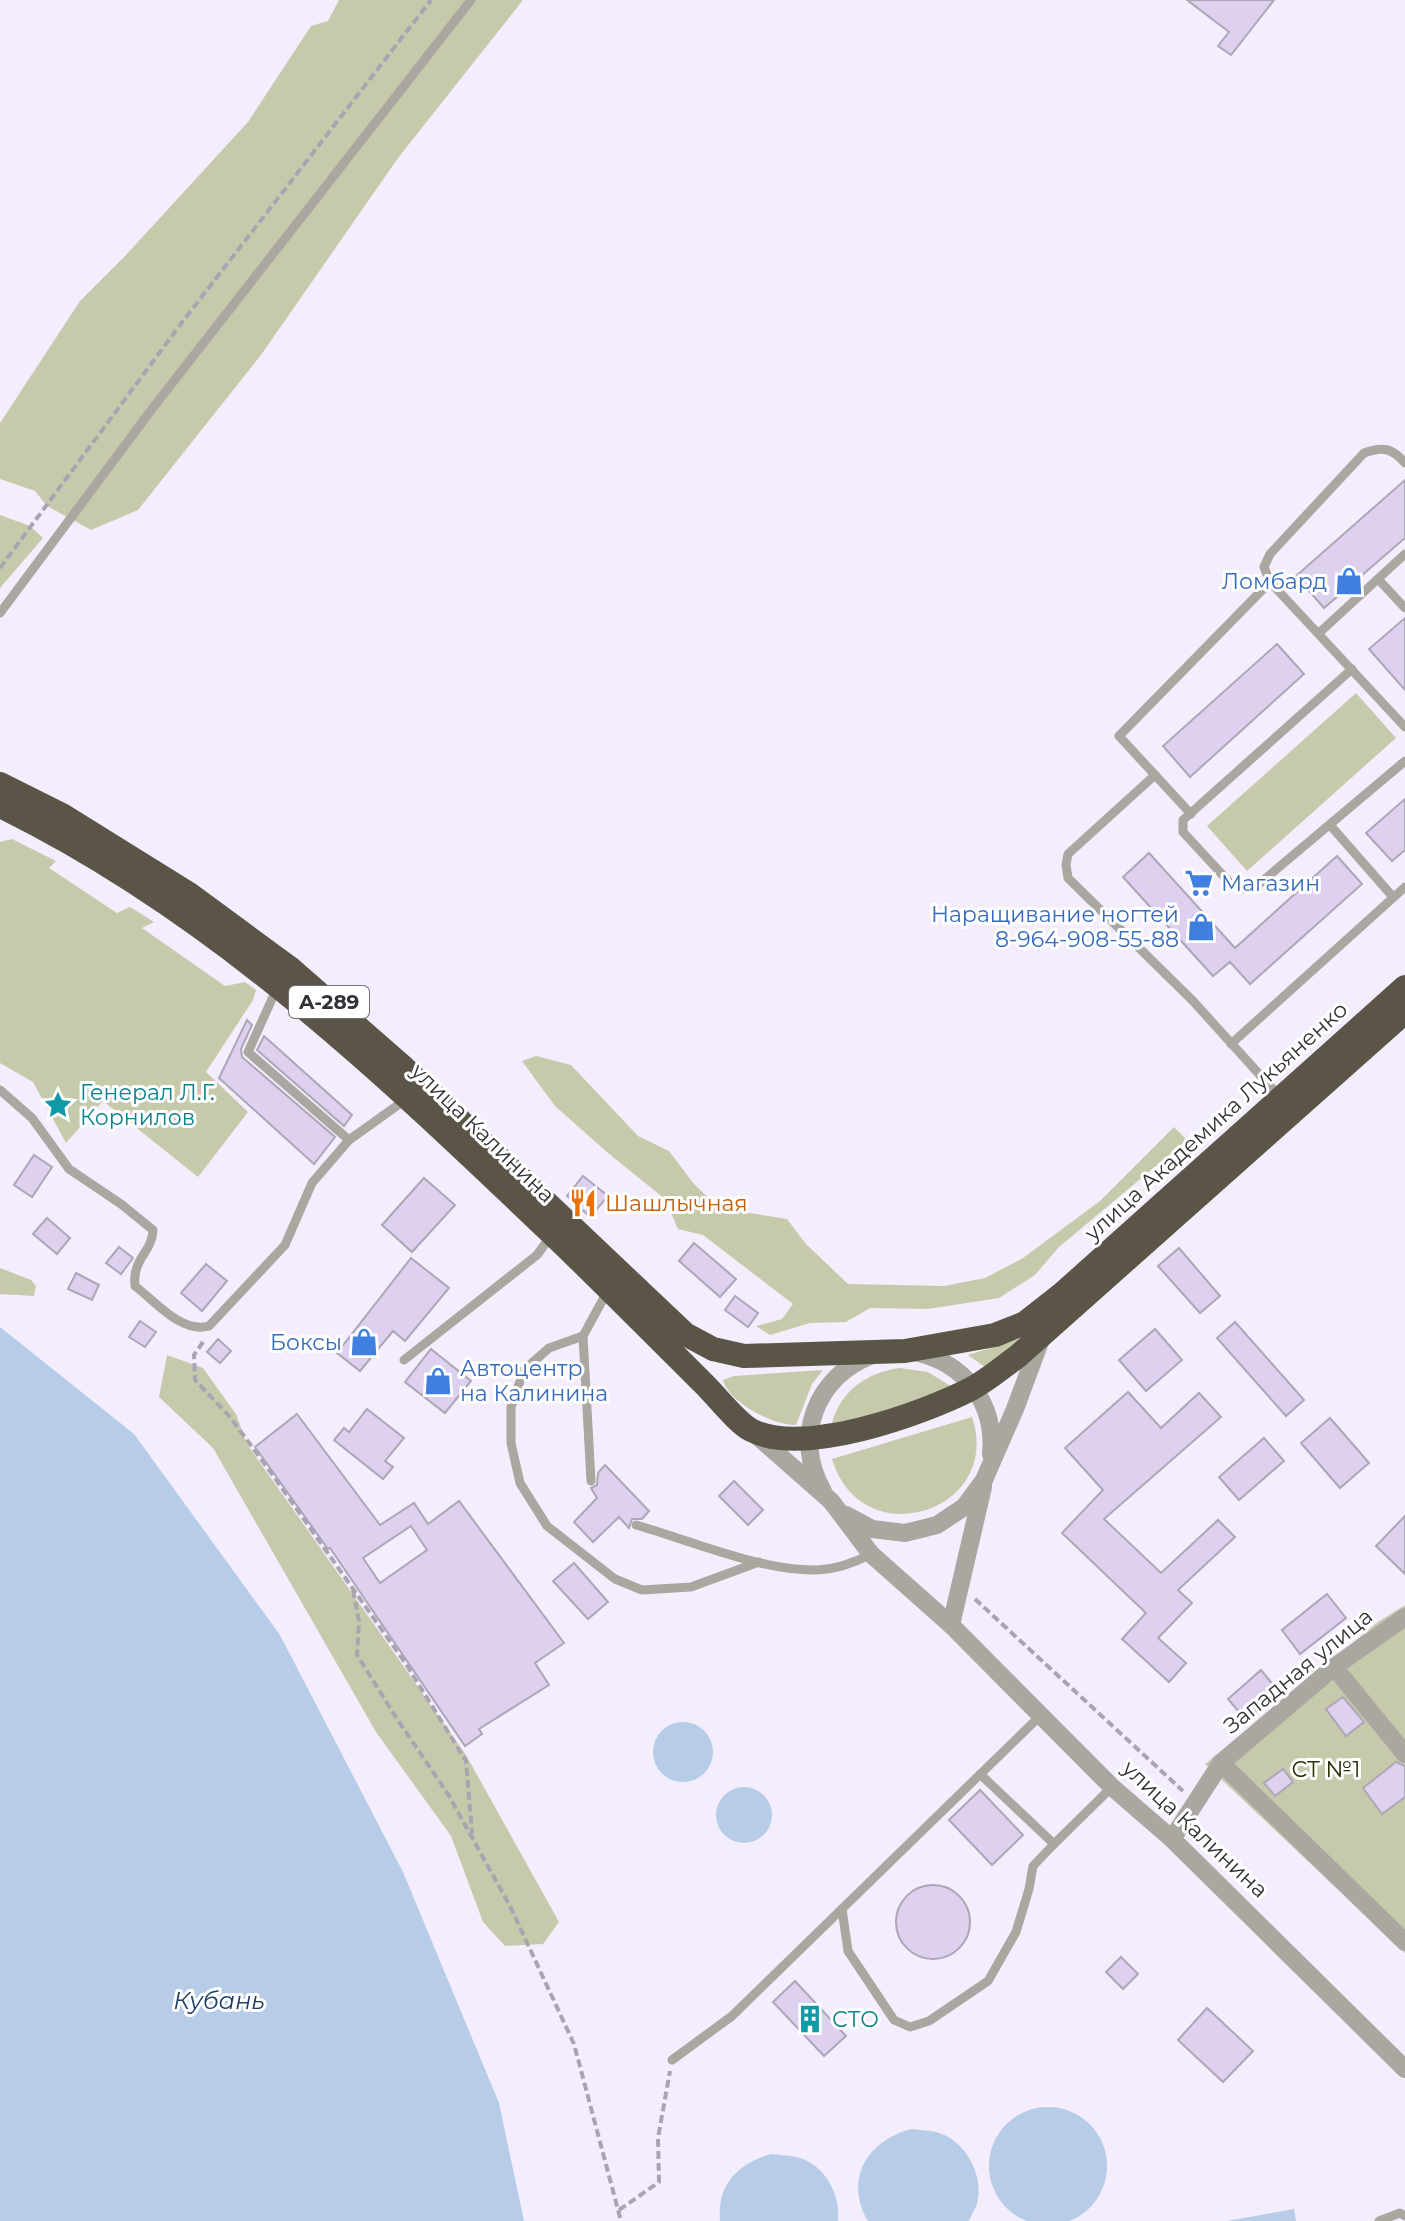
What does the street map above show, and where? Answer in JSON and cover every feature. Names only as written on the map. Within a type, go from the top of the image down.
[{"type":"highway","name":"улица Калинина","points":[[0,784],[62,815],[189,894],[291,969],[402,1066],[685,1334],[713,1349],[744,1356],[905,1351],[995,1335],[1069,1300]]},
{"type":"highway","name":"улица Калинина","points":[[0,806],[52,832],[178,911],[278,985],[409,1098],[609,1289],[750,1430]]},
{"type":"highway","name":"улица Академика Лукьяненко","points":[[1069,1300],[1281,1098],[1405,987]]},
{"type":"highway","name":"улица Академика Лукьяненко","points":[[1069,1300],[1405,1012]]},
{"type":"highway","points":[[750,1430],[771,1436],[809,1439],[921,1412],[974,1388],[1018,1356],[1043,1334],[1069,1300]]},
{"type":"street","points":[[951,1625],[987,1473],[1043,1334]]},
{"type":"street","name":"А-289","points":[[831,1501],[850,1518],[872,1529],[897,1533],[921,1531],[945,1522],[958,1512],[975,1495],[987,1473],[992,1444],[990,1424],[974,1388],[955,1368],[940,1359],[905,1351]]},
{"type":"street","points":[[831,1501],[814,1473],[809,1439],[814,1412],[833,1380],[854,1363],[879,1353]]},
{"type":"street","name":"улица Калинина","points":[[750,1430],[831,1501],[871,1554],[951,1625],[1112,1787],[1172,1839],[1405,2069]]},
{"type":"street","name":"Западная улица","points":[[1172,1839],[1221,1763],[1334,1667],[1405,1617]]},
{"type":"street","points":[[1334,1667],[1405,1754]]},
{"type":"street","points":[[1221,1763],[1405,1942]]},
{"type":"lane","points":[[0,613],[152,409],[471,0]]},
{"type":"lane","points":[[1405,463],[1395,451],[1381,447],[1364,453],[1270,554],[1264,567],[1270,582],[1405,727]]},
{"type":"lane","points":[[1319,633],[1405,554]]},
{"type":"lane","points":[[1378,579],[1405,608]]},
{"type":"lane","points":[[1191,814],[1119,736],[1270,582]]},
{"type":"lane","points":[[1352,669],[1183,820],[1183,832],[1231,884],[1245,889],[1259,884],[1405,761]]},
{"type":"lane","points":[[1155,775],[1068,854],[1068,878],[1193,1001],[1281,1098]]},
{"type":"lane","points":[[1330,825],[1393,897]]},
{"type":"lane","points":[[1231,1044],[1405,887]]},
{"type":"lane","points":[[278,985],[248,1052],[349,1140]]},
{"type":"lane","points":[[0,1090],[32,1118],[69,1169],[153,1230],[153,1238],[135,1267],[135,1286],[185,1326],[199,1329],[209,1326],[285,1245],[312,1183],[349,1140],[409,1098]]},
{"type":"lane","points":[[404,1360],[537,1255],[552,1234]]},
{"type":"lane","points":[[591,1481],[583,1336],[609,1289]]},
{"type":"lane","points":[[583,1336],[549,1348],[524,1370],[511,1407],[511,1443],[520,1483],[547,1526],[615,1579],[642,1590],[691,1587],[759,1562]]},
{"type":"lane","points":[[636,1525],[759,1562],[797,1569],[839,1567],[871,1554]]},
{"type":"lane","points":[[672,2060],[732,2016],[1040,1716]]},
{"type":"lane","points":[[980,1774],[1054,1844]]},
{"type":"lane","points":[[842,1909],[848,1951],[894,2020],[910,2027],[929,2021],[988,1981],[1016,1932],[1033,1866],[1112,1787]]},
{"type":"lane","points":[[1379,2221],[1400,2213],[1405,2216]]},
{"type":"path","points":[[0,568],[180,325],[431,0]]},
{"type":"path","points":[[209,1334],[194,1355],[195,1380],[230,1417],[406,1664],[466,1761],[472,1837]]},
{"type":"path","points":[[353,1590],[359,1621],[357,1655],[448,1794],[472,1837],[510,1906],[574,2044],[621,2221]]},
{"type":"path","points":[[968,1592],[1196,1802]]},
{"type":"path","points":[[619,2210],[659,2182],[658,2138],[672,2060]]},
{"type":"green space","points":[[339,0],[523,0],[398,158],[261,355],[138,510],[91,530],[47,506],[35,491],[0,479],[0,423],[80,301],[248,122],[311,26],[328,21]]},
{"type":"green space","points":[[0,515],[30,526],[43,538],[0,588]]},
{"type":"green space","points":[[1356,693],[1396,738],[1247,871],[1207,826]]},
{"type":"green space","points":[[12,839],[56,861],[49,868],[117,913],[130,907],[154,922],[142,928],[225,986],[245,982],[256,990],[253,1000],[206,1072],[248,1112],[198,1177],[103,1101],[66,1143],[33,1082],[0,1063],[0,842]]},
{"type":"green space","points":[[536,1056],[571,1065],[638,1136],[669,1151],[694,1184],[719,1208],[787,1219],[806,1244],[848,1284],[944,1286],[985,1278],[1023,1258],[1100,1201],[1174,1127],[1187,1140],[1059,1247],[1035,1275],[999,1298],[928,1309],[870,1308],[846,1322],[810,1323],[770,1335],[756,1326],[782,1319],[793,1304],[703,1235],[678,1229],[665,1199],[555,1106],[522,1061]]},
{"type":"green space","points":[[0,1268],[31,1280],[36,1286],[34,1296],[0,1294]]},
{"type":"green space","points":[[1020,1339],[1018,1344],[985,1367],[968,1355]]},
{"type":"green space","points":[[167,1355],[203,1368],[236,1414],[247,1444],[466,1755],[559,1922],[543,1944],[505,1946],[483,1922],[451,1836],[376,1732],[213,1448],[159,1397]]},
{"type":"green space","points":[[899,1368],[928,1372],[952,1387],[927,1403],[832,1423],[842,1401],[857,1385],[876,1374]]},
{"type":"green space","points":[[823,1370],[812,1384],[796,1425],[753,1411],[733,1396],[723,1380],[734,1376]]},
{"type":"green space","points":[[972,1417],[976,1450],[968,1477],[949,1498],[925,1510],[897,1514],[871,1507],[848,1489],[832,1459]]},
{"type":"green space","name":"СТ №1","points":[[1405,1605],[1405,1953],[1205,1764],[1378,1622]]},
{"type":"water","name":"Кубань","points":[[0,1327],[134,1434],[280,1635],[403,1872],[499,2103],[524,2221],[0,2221]]},
{"type":"water","points":[[683,1722],[695,1724],[704,1731],[711,1740],[711,1764],[704,1773],[695,1780],[683,1782],[671,1780],[662,1773],[655,1764],[653,1752],[655,1740],[662,1731],[671,1724]]},
{"type":"water","points":[[744,1787],[764,1795],[772,1815],[764,1835],[744,1843],[724,1835],[716,1815],[724,1795]]},
{"type":"water","points":[[1048,2107],[1071,2111],[1090,2124],[1103,2143],[1107,2166],[1103,2189],[1090,2208],[1071,2221],[1048,2225],[1025,2221],[1006,2208],[993,2189],[989,2166],[993,2143],[1006,2124],[1025,2111]]},
{"type":"water","points":[[911,2129],[946,2136],[964,2150],[975,2171],[979,2193],[969,2221],[868,2221],[858,2191],[864,2164],[882,2143]]},
{"type":"water","points":[[771,2154],[806,2160],[822,2173],[837,2200],[838,2221],[720,2221],[722,2197],[732,2178],[748,2164]]},
{"type":"water","points":[[1294,2209],[1296,2221],[1227,2221]]},
{"type":"building","points":[[1187,0],[1274,0],[1231,55],[1218,46],[1229,32]]},
{"type":"building","points":[[1405,480],[1405,538],[1324,608],[1296,576]]},
{"type":"building","points":[[1405,618],[1405,690],[1369,649]]},
{"type":"building","points":[[1277,644],[1304,674],[1190,777],[1163,746]]},
{"type":"building","points":[[1405,799],[1405,850],[1392,861],[1366,833]]},
{"type":"building","points":[[1149,853],[1235,948],[1337,856],[1362,884],[1250,984],[1230,962],[1213,976],[1123,877]]},
{"type":"building","points":[[247,1020],[252,1025],[241,1049],[242,1057],[335,1137],[314,1164],[219,1078]]},
{"type":"building","points":[[264,1036],[352,1115],[344,1126],[257,1050]]},
{"type":"building","points":[[34,1155],[52,1167],[32,1197],[14,1185]]},
{"type":"building","points":[[583,1176],[608,1196],[590,1217],[567,1196]]},
{"type":"building","points":[[424,1178],[455,1205],[412,1252],[382,1225]]},
{"type":"building","points":[[47,1218],[70,1238],[57,1254],[33,1234]]},
{"type":"building","points":[[694,1243],[736,1279],[720,1297],[679,1261]]},
{"type":"building","points":[[119,1247],[133,1258],[121,1274],[106,1263]]},
{"type":"building","points":[[1179,1248],[1220,1296],[1200,1313],[1158,1266]]},
{"type":"building","points":[[411,1258],[449,1288],[405,1341],[393,1331],[360,1371],[337,1353]]},
{"type":"building","points":[[206,1264],[227,1281],[202,1311],[181,1293]]},
{"type":"building","points":[[76,1273],[99,1285],[92,1300],[68,1289]]},
{"type":"building","points":[[735,1296],[758,1313],[748,1327],[725,1310]]},
{"type":"building","points":[[140,1321],[156,1332],[145,1347],[129,1337]]},
{"type":"building","points":[[1235,1322],[1304,1400],[1286,1416],[1217,1338]]},
{"type":"building","points":[[1155,1329],[1182,1360],[1146,1391],[1119,1360]]},
{"type":"building","points":[[218,1339],[231,1351],[220,1363],[207,1352]]},
{"type":"building","name":"Автоцентр на Калинина","points":[[431,1349],[471,1381],[445,1413],[405,1382]]},
{"type":"building","points":[[1128,1392],[1161,1428],[1199,1393],[1221,1417],[1104,1519],[1161,1573],[1218,1520],[1235,1537],[1178,1590],[1192,1603],[1158,1638],[1186,1663],[1169,1682],[1122,1639],[1146,1613],[1062,1533],[1103,1490],[1065,1448]]},
{"type":"building","points":[[367,1409],[404,1438],[385,1461],[393,1467],[383,1479],[334,1440],[344,1428],[349,1432]]},
{"type":"building","points":[[297,1414],[380,1525],[414,1503],[428,1524],[459,1501],[564,1643],[535,1663],[549,1685],[479,1729],[482,1734],[465,1746],[330,1548],[255,1447]],"holes":[[[411,1526],[427,1550],[380,1583],[363,1558]]]},
{"type":"building","points":[[1330,1418],[1369,1463],[1340,1488],[1301,1443]]},
{"type":"building","points":[[1264,1438],[1284,1461],[1239,1500],[1219,1477]]},
{"type":"building","points":[[605,1465],[649,1511],[642,1519],[632,1519],[629,1528],[619,1517],[593,1542],[574,1522],[597,1498],[591,1488],[597,1485],[598,1473]]},
{"type":"building","points":[[734,1481],[763,1510],[748,1525],[719,1496]]},
{"type":"building","points":[[1405,1516],[1405,1574],[1376,1546]]},
{"type":"building","points":[[574,1563],[608,1602],[588,1619],[553,1581]]},
{"type":"building","points":[[1327,1594],[1346,1618],[1300,1654],[1282,1630]]},
{"type":"building","points":[[1261,1670],[1279,1692],[1246,1720],[1228,1699]]},
{"type":"building","points":[[1343,1697],[1364,1722],[1346,1736],[1326,1709]]},
{"type":"building","points":[[1396,1762],[1405,1766],[1405,1797],[1382,1814],[1363,1788]]},
{"type":"building","points":[[1283,1769],[1293,1782],[1275,1796],[1264,1783]]},
{"type":"building","points":[[980,1790],[1023,1835],[992,1865],[949,1820]]},
{"type":"building","points":[[933,1885],[947,1888],[959,1896],[967,1908],[970,1922],[967,1936],[959,1948],[947,1956],[933,1959],[919,1956],[907,1948],[899,1936],[896,1922],[899,1908],[907,1896],[919,1888]]},
{"type":"building","points":[[1121,1957],[1138,1974],[1123,1989],[1106,1972]]},
{"type":"building","name":"СТО","points":[[795,1981],[846,2036],[824,2056],[773,2002]]},
{"type":"building","points":[[1207,2008],[1253,2051],[1223,2082],[1178,2040]]},
{"type":"place","name":"Ломбард","points":[[1349,581]]},
{"type":"place","name":"Магазин","points":[[1199,883]]},
{"type":"place","name":"Наращивание ногтей 8-964-908-55-88","points":[[1201,927]]},
{"type":"place","name":"Генерал Л.Г. Корнилов","points":[[58,1105]]},
{"type":"place","name":"Шашлычная","points":[[583,1203]]},
{"type":"place","name":"Боксы","points":[[364,1342]]},
{"type":"place","name":"Автоцентр на Калинина","points":[[438,1381]]},
{"type":"place","name":"СТО","points":[[810,2019]]}]
